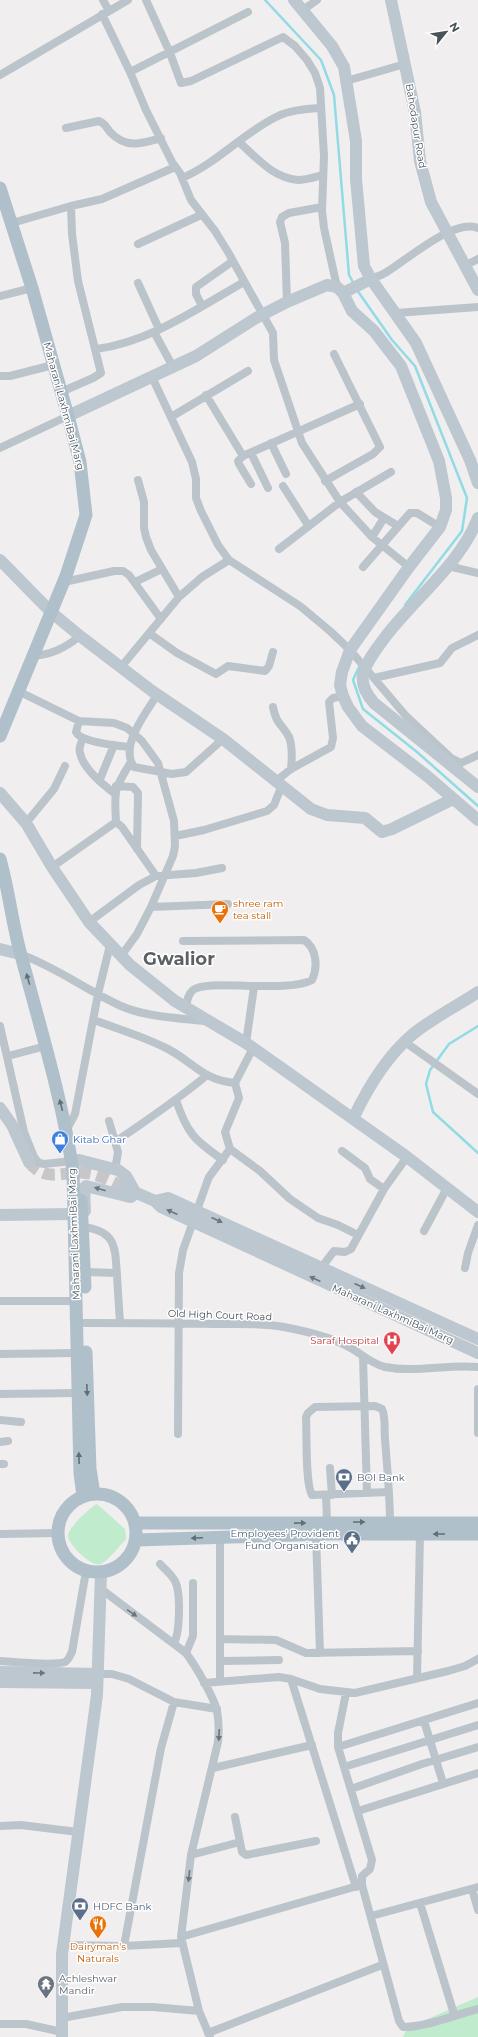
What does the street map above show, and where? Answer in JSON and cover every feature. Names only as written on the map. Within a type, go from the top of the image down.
[{"type":"main road","name":"Maharani LaxhmiBai Marg","points":[[0,188],[32,288],[68,416],[80,462],[86,515],[64,582],[0,736]]},
{"type":"main road","name":"Maharani LaxhmiBai Marg","points":[[0,859],[20,954],[70,1125],[75,1161],[80,1220],[76,1301],[80,1473],[89,1495]]},
{"type":"main road","points":[[80,1220],[84,1272],[90,1469],[89,1495]]},
{"type":"main road","points":[[89,1495],[105,1495],[115,1499],[124,1505],[135,1523],[136,1540],[131,1553],[123,1563],[111,1570],[101,1573],[86,1571],[74,1566],[65,1557],[60,1546],[58,1533],[59,1521],[73,1502],[89,1495]]},
{"type":"main road","points":[[135,1523],[478,1523]]},
{"type":"main road","points":[[136,1540],[316,1535],[478,1534]]},
{"type":"street","points":[[102,0],[130,72],[160,138],[182,178],[191,200],[215,231],[273,333],[274,360],[281,376],[296,431],[314,464],[340,502],[372,537],[409,566]]},
{"type":"street","points":[[1,73],[128,0]]},
{"type":"street","points":[[146,0],[170,52],[181,83],[184,83],[283,37],[295,46],[315,73],[320,88],[324,156],[322,207],[324,228],[343,290],[352,311],[374,331],[401,366],[409,382],[439,462],[444,483],[446,510],[440,527],[409,566],[351,651],[342,672],[340,685],[343,696],[351,712],[362,726],[427,776],[478,820]]},
{"type":"street","points":[[294,0],[332,46],[344,67],[356,141],[356,178],[361,240],[367,281],[396,313],[416,343],[433,377],[478,481]]},
{"type":"street","points":[[302,10],[317,0]]},
{"type":"street","name":"Bahodapur Road","points":[[391,0],[415,112],[420,161],[431,202],[478,290]]},
{"type":"street","points":[[130,72],[248,12]]},
{"type":"street","points":[[346,81],[405,64]]},
{"type":"street","points":[[182,178],[197,172],[277,117],[303,109],[321,108]]},
{"type":"street","points":[[66,128],[99,120],[103,122],[110,132],[123,142],[132,145],[140,145],[160,138]]},
{"type":"street","points":[[239,142],[267,167],[279,175],[300,180],[323,175]]},
{"type":"street","points":[[12,223],[71,206],[102,199],[175,166]]},
{"type":"street","points":[[61,392],[101,373],[78,281],[73,247],[71,206]]},
{"type":"street","points":[[287,302],[285,243],[280,222],[282,217],[288,213],[322,207]]},
{"type":"street","points":[[138,244],[201,214]]},
{"type":"street","points":[[0,448],[208,350],[263,314],[287,302],[327,285],[343,290],[367,281],[385,273],[409,256],[447,233],[469,226],[478,228]]},
{"type":"street","points":[[464,266],[478,259]]},
{"type":"street","points":[[202,306],[196,294],[196,287],[233,261]]},
{"type":"street","points":[[96,349],[114,347],[156,330],[244,282]]},
{"type":"street","points":[[138,283],[156,330],[173,367]]},
{"type":"street","points":[[0,296],[32,288]]},
{"type":"street","points":[[396,313],[478,307]]},
{"type":"street","points":[[325,481],[373,454],[380,448],[360,404],[334,354]]},
{"type":"street","points":[[0,376],[10,376],[53,365]]},
{"type":"street","points":[[170,417],[248,371]]},
{"type":"street","points":[[152,377],[192,462],[196,479],[196,498],[201,511],[218,545],[229,560],[300,606],[351,651],[406,716],[456,762],[468,761],[478,755]]},
{"type":"street","points":[[206,395],[243,456]]},
{"type":"street","points":[[251,484],[238,461],[243,456],[296,431],[360,404]]},
{"type":"street","points":[[271,443],[286,474]]},
{"type":"street","points":[[251,453],[268,488]]},
{"type":"street","points":[[279,549],[308,525],[340,502],[390,472]]},
{"type":"street","points":[[138,480],[144,502],[144,528],[146,537],[162,569],[179,597]]},
{"type":"street","points":[[282,486],[308,525]]},
{"type":"street","points":[[356,492],[375,512],[398,526]]},
{"type":"street","points":[[363,567],[398,526],[413,512],[440,527]]},
{"type":"street","points":[[372,537],[384,518]]},
{"type":"street","points":[[478,518],[475,534],[448,566],[400,617],[378,647],[365,668],[363,676],[367,694],[374,703],[478,787]]},
{"type":"street","points":[[0,560],[51,612],[80,636],[157,694],[223,739],[318,813],[365,818],[382,832],[392,829],[453,799]]},
{"type":"street","points":[[121,667],[179,597],[194,583],[229,560]]},
{"type":"street","points":[[448,566],[478,573]]},
{"type":"street","points":[[135,582],[162,569]]},
{"type":"street","points":[[64,582],[123,571],[130,575],[161,618]]},
{"type":"street","points":[[149,633],[177,652],[216,674],[228,666],[265,670],[269,666],[273,652]]},
{"type":"street","points":[[374,678],[440,663],[452,648],[478,635]]},
{"type":"street","points":[[32,656],[50,654],[63,648],[80,636]]},
{"type":"street","points":[[18,691],[79,721],[114,723],[122,725],[134,733],[151,752],[162,772],[174,821],[175,836],[173,856],[151,907],[137,934],[121,956]]},
{"type":"street","points":[[157,694],[134,733],[130,747],[131,762],[134,767],[172,774],[186,772],[223,739]]},
{"type":"street","points":[[175,836],[204,830],[267,811],[274,805],[279,783],[291,769],[331,747],[333,738],[329,702],[332,698],[343,696]]},
{"type":"street","points":[[273,707],[276,722],[290,739],[292,757],[291,769]]},
{"type":"street","points":[[79,721],[76,732],[79,737],[130,747]]},
{"type":"street","points":[[83,738],[79,752],[92,773],[115,790],[132,787],[138,793],[137,849]]},
{"type":"street","points":[[100,779],[114,745]]},
{"type":"street","points":[[131,762],[115,790],[116,822],[122,827],[156,876]]},
{"type":"street","points":[[26,822],[54,789],[65,766]]},
{"type":"street","points":[[0,793],[26,822],[52,868],[89,922],[121,956],[175,1001],[212,1022],[249,1046],[407,1157],[478,1212]]},
{"type":"street","points":[[52,868],[116,822]]},
{"type":"street","points":[[89,922],[139,885],[156,876],[165,874],[196,873],[222,868]]},
{"type":"street","points":[[151,907],[228,904]]},
{"type":"street","points":[[183,941],[299,938],[309,943],[314,950],[315,973],[312,980],[298,985],[202,986],[194,989],[189,995],[186,1007]]},
{"type":"street","points":[[70,1125],[79,1098],[98,994],[110,945]]},
{"type":"street","points":[[0,949],[20,954],[46,965],[98,994],[134,1010],[212,1022]]},
{"type":"street","points":[[254,986],[249,1046],[235,1083],[239,1098],[225,1132],[230,1149],[260,1171],[290,1199],[318,1218],[338,1225],[358,1235]]},
{"type":"street","points":[[353,1119],[370,1088],[405,1042],[424,1026],[478,992]]},
{"type":"street","points":[[94,1020],[165,1047],[182,1057],[206,1076],[224,1082],[235,1083]]},
{"type":"street","points":[[0,1026],[24,1132],[34,1157],[39,1163],[44,1164],[75,1161],[115,1170],[126,1176],[131,1197],[86,1186],[84,1188],[85,1212],[80,1220]]},
{"type":"street","points":[[405,1042],[478,1094]]},
{"type":"street","points":[[8,1056],[46,1046]]},
{"type":"street","points":[[115,1142],[176,1100],[206,1076]]},
{"type":"street","points":[[176,1100],[189,1132],[196,1140],[223,1160]]},
{"type":"street","points":[[0,1108],[12,1125],[29,1162]]},
{"type":"street","points":[[109,1121],[118,1152],[115,1170]]},
{"type":"street","points":[[178,1434],[180,1323],[179,1273],[183,1250],[209,1177],[230,1149]]},
{"type":"street","points":[[342,1151],[365,1168],[370,1178],[384,1189]]},
{"type":"street","points":[[321,1268],[334,1252],[348,1252],[384,1189],[407,1157]]},
{"type":"street","points":[[424,1231],[447,1188]]},
{"type":"street","points":[[130,1190],[155,1201],[168,1198],[194,1216],[321,1268],[478,1339]]},
{"type":"street","points":[[0,1215],[80,1220],[100,1231],[111,1241],[116,1254],[120,1323]]},
{"type":"street","name":"Maharani LaxhmiBai Marg","points":[[194,1216],[478,1353]]},
{"type":"street","points":[[465,1268],[478,1225]]},
{"type":"street","points":[[84,1272],[117,1274]]},
{"type":"street","points":[[0,1301],[76,1301]]},
{"type":"street","name":"Old High Court Road","points":[[85,1323],[247,1324],[284,1327],[329,1338],[347,1345],[375,1364],[386,1367],[427,1369],[458,1365],[478,1367]]},
{"type":"street","points":[[0,1354],[78,1353]]},
{"type":"street","points":[[363,1357],[367,1493]]},
{"type":"street","points":[[478,1389],[478,1433]]},
{"type":"street","points":[[0,1394],[77,1393]]},
{"type":"street","points":[[389,1492],[312,1495],[308,1477],[308,1413],[315,1407],[380,1407],[384,1412],[389,1492],[390,1522]]},
{"type":"street","points":[[0,1420],[21,1422]]},
{"type":"street","points":[[328,1522],[330,1468]]},
{"type":"street","points":[[0,1534],[58,1533]]},
{"type":"street","points":[[417,1678],[420,1534]]},
{"type":"street","points":[[316,1535],[320,1653]]},
{"type":"street","points":[[220,1538],[220,1681]]},
{"type":"street","points":[[160,1564],[174,1578],[179,1593],[178,1632],[174,1643]]},
{"type":"street","points":[[0,1661],[66,1662],[72,1652],[86,1571]]},
{"type":"street","points":[[0,2024],[26,2024],[62,2034],[63,1945],[98,1678],[101,1573]]},
{"type":"street","points":[[186,1653],[193,1636],[193,1583]]},
{"type":"street","points":[[101,1590],[186,1653],[204,1683],[217,1709],[219,1725],[218,1742],[191,1855],[181,1940],[199,2011],[209,2035],[382,1965]]},
{"type":"street","points":[[220,1640],[276,1640],[299,1651],[320,1653],[418,1651]]},
{"type":"street","points":[[204,1683],[279,1677],[291,1679],[320,1689],[346,1693],[370,1690],[465,1666],[478,1659]]},
{"type":"street","points":[[221,1661],[280,1660]]},
{"type":"street","points":[[0,1680],[98,1678],[112,1674],[130,1679],[174,1702],[217,1709]]},
{"type":"street","points":[[291,1679],[359,1886],[371,1916],[382,1965],[399,2021],[403,2027],[419,2026],[454,2014],[478,2009]]},
{"type":"street","points":[[346,1693],[338,1733],[338,1747],[372,1860],[370,1869],[362,1876],[359,1886]]},
{"type":"street","points":[[124,1946],[161,1748],[174,1702]]},
{"type":"street","points":[[338,1747],[478,1703]]},
{"type":"street","points":[[424,1721],[443,1783]]},
{"type":"street","points":[[344,1767],[478,1725]]},
{"type":"street","points":[[213,1768],[312,1745]]},
{"type":"street","points":[[351,1789],[436,1759],[478,1747]]},
{"type":"street","points":[[358,1811],[478,1773]]},
{"type":"street","points":[[236,1817],[242,1852],[250,1855],[316,1841]]},
{"type":"street","points":[[0,1826],[21,1825],[78,1832]]},
{"type":"street","points":[[191,1855],[240,1842]]},
{"type":"street","points":[[63,1945],[124,1946],[181,1940],[359,1886]]},
{"type":"street","points":[[371,1916],[475,1888],[478,1910]]},
{"type":"street","points":[[420,1903],[454,2014]]},
{"type":"street","points":[[62,2018],[122,2008],[153,2007],[199,2011]]},
{"type":"green space","points":[[97,1504],[125,1529],[126,1539],[108,1559],[101,1564],[92,1562],[81,1554],[69,1540],[68,1536],[69,1532],[80,1518]]},
{"type":"green space","points":[[478,1997],[478,2037],[403,2037],[407,2028]]},
{"type":"waterway","points":[[265,0],[321,60],[334,95],[349,275],[354,284]]},
{"type":"waterway","points":[[357,290],[392,340],[415,366],[467,498],[462,531],[405,605]]},
{"type":"waterway","points":[[359,667],[353,680],[363,709],[417,752],[478,806]]},
{"type":"waterway","points":[[478,1026],[449,1044],[430,1070],[426,1084],[433,1112],[478,1153]]},
{"type":"tunnel","points":[[29,1162],[35,1169],[42,1173],[56,1175],[87,1173],[102,1177],[125,1188]]},
{"type":"place","name":"shree ram tea stall","points":[[220,924]]},
{"type":"place","name":"Kitab Ghar","points":[[60,1154]]},
{"type":"place","name":"Saraf Hospital","points":[[392,1355]]},
{"type":"place","name":"BOI Bank","points":[[344,1492]]},
{"type":"place","name":"Employees' Provident Fund Organisation","points":[[352,1554]]},
{"type":"place","name":"HDFC Bank","points":[[80,1921]]},
{"type":"place","name":"Dairyman's Naturals","points":[[98,1939]]},
{"type":"place","name":"Achleshwar Mandir","points":[[46,1999]]},
{"type":"district","name":"Gwalior","points":[[179,959]]}]
